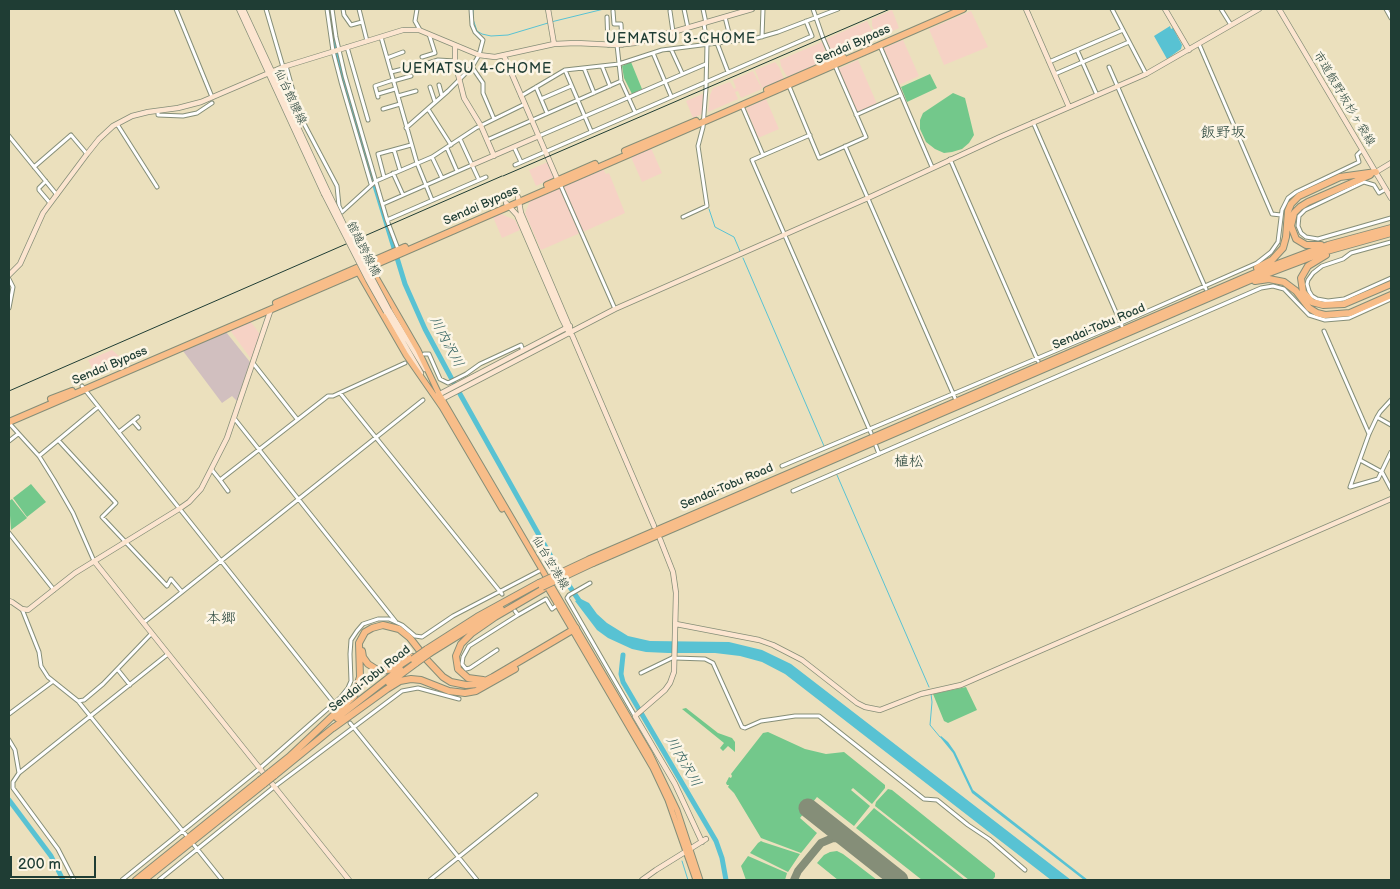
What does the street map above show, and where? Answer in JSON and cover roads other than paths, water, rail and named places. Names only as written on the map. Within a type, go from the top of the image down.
[{"type":"highway","name":"Sendai Bypass","points":[[9,422],[83,388],[956,9]]},
{"type":"highway","name":"Sendai Bypass","points":[[703,120],[789,86],[834,63],[963,9]]},
{"type":"highway","points":[[1376,172],[1300,207],[1292,217],[1292,231],[1299,242],[1311,246],[1366,232],[1391,230]]},
{"type":"highway","points":[[1194,301],[1264,265],[1278,255],[1285,242],[1289,208],[1299,196],[1340,177],[1376,172]]},
{"type":"highway","points":[[1391,230],[1315,261],[1304,272],[1301,285],[1303,292],[1309,300],[1315,304],[1327,305],[1347,302],[1391,284]]},
{"type":"highway","name":"Sendai-Tobu Road","points":[[428,650],[541,586],[591,561],[1302,254],[1391,230]]},
{"type":"highway","name":"Sendai Bypass","points":[[9,418],[357,270]]},
{"type":"highway","points":[[1194,301],[1269,279],[1280,280],[1289,284],[1309,308],[1325,315],[1350,313],[1391,295]]},
{"type":"highway","name":"Sendai-Tobu Road","points":[[272,774],[288,758],[457,629],[504,601],[562,577],[591,561]]},
{"type":"highway","points":[[487,680],[472,680],[461,673],[456,660],[461,644],[472,633],[541,586]]},
{"type":"highway","points":[[288,758],[354,696],[360,678],[359,643],[365,632],[372,628],[387,625],[402,632],[414,643],[435,669],[451,682],[471,685],[487,680],[576,631]]},
{"type":"highway","points":[[414,660],[394,668],[379,671],[365,661],[362,653],[362,644],[365,637],[371,632],[382,628],[391,630],[404,637],[428,667],[444,681],[463,688],[483,687]]},
{"type":"highway","points":[[332,728],[387,689],[403,680],[421,680],[459,693],[476,691],[576,631]]},
{"type":"highway","name":"Sendai-Tobu Road","points":[[136,880],[332,728],[414,660]]},
{"type":"highway","name":"Sendai-Tobu Road","points":[[144,880],[262,782]]},
{"type":"main road","name":"仙台空港線","points":[[369,265],[418,350],[438,397],[558,605],[576,631]]},
{"type":"main road","name":"仙台空港線","points":[[357,270],[381,314],[428,388],[438,397],[659,771],[676,810],[696,880]]},
{"type":"main road","name":"仙台空港線","points":[[688,851],[700,880]]},
{"type":"street","points":[[176,9],[213,98]]},
{"type":"street","name":"仙台館腰線","points":[[239,9],[326,193]]},
{"type":"street","name":"仙台館腰線","points":[[243,9],[270,72]]},
{"type":"street","points":[[266,9],[300,116],[338,186],[338,206],[342,212],[374,183],[384,177],[432,157],[480,126],[525,104]]},
{"type":"street","points":[[327,9],[336,51],[396,252]]},
{"type":"street","points":[[332,9],[336,51],[374,183]]},
{"type":"street","points":[[343,9],[344,15],[351,25],[362,22]]},
{"type":"street","points":[[358,9],[367,41]]},
{"type":"street","points":[[417,9],[416,21],[420,30]]},
{"type":"street","points":[[406,128],[472,67],[479,55],[483,40],[475,32],[472,25],[471,9]]},
{"type":"street","points":[[548,9],[554,44]]},
{"type":"street","points":[[684,9],[688,29]]},
{"type":"street","points":[[682,217],[707,206],[698,146],[703,120],[706,81],[707,44],[704,9]]},
{"type":"street","points":[[9,275],[20,264],[37,226],[50,203],[99,139],[117,124],[139,114],[178,108],[213,98],[284,66],[403,30],[420,30],[479,55],[495,57],[537,46],[554,44],[619,45],[646,41],[705,24],[736,11],[752,9]]},
{"type":"street","points":[[762,37],[763,9]]},
{"type":"street","points":[[789,86],[819,158],[866,137],[813,9]]},
{"type":"street","points":[[521,96],[565,70],[619,64],[671,49],[762,37],[838,9]]},
{"type":"street","points":[[1026,9],[1069,107]]},
{"type":"street","points":[[1112,9],[1146,74]]},
{"type":"street","points":[[1165,9],[1189,50]]},
{"type":"street","points":[[1221,9],[1231,25]]},
{"type":"street","points":[[468,379],[615,308],[868,198],[1033,122],[1146,74],[1259,9]]},
{"type":"street","name":"市道飯野坂杉ヶ袋線","points":[[1279,9],[1391,198]]},
{"type":"street","points":[[1386,9],[1391,18]]},
{"type":"street","points":[[613,11],[614,24],[621,24],[619,45],[621,81],[635,112]]},
{"type":"street","points":[[670,12],[674,33]]},
{"type":"street","points":[[607,17],[608,45]]},
{"type":"street","points":[[725,17],[731,41]]},
{"type":"street","points":[[515,165],[812,36],[806,21]]},
{"type":"street","points":[[1049,62],[1124,30]]},
{"type":"street","points":[[422,57],[435,53],[429,33]]},
{"type":"street","points":[[381,37],[411,145],[432,200]]},
{"type":"street","points":[[1055,74],[1130,42]]},
{"type":"street","points":[[716,43],[728,72]]},
{"type":"street","points":[[1199,44],[1272,214],[1281,216]]},
{"type":"street","points":[[454,45],[455,61],[466,102],[494,156]]},
{"type":"street","points":[[880,45],[932,167]]},
{"type":"street","points":[[347,47],[368,120]]},
{"type":"street","points":[[671,49],[682,74]]},
{"type":"street","points":[[1077,50],[1097,95]]},
{"type":"street","points":[[387,58],[403,52]]},
{"type":"street","points":[[653,53],[671,96]]},
{"type":"street","points":[[504,56],[615,308]]},
{"type":"street","points":[[422,65],[438,60],[455,61]]},
{"type":"street","points":[[383,204],[706,64]]},
{"type":"street","points":[[602,66],[610,86]]},
{"type":"street","points":[[472,67],[483,83],[483,93],[494,119]]},
{"type":"street","points":[[1109,67],[1205,288]]},
{"type":"street","points":[[391,72],[407,68]]},
{"type":"street","points":[[584,68],[594,93]]},
{"type":"street","points":[[565,70],[591,131]]},
{"type":"street","points":[[395,89],[378,95],[375,86],[411,76]]},
{"type":"street","points":[[487,140],[621,81]]},
{"type":"street","points":[[439,85],[442,96]]},
{"type":"street","points":[[541,99],[571,86]]},
{"type":"street","points":[[430,87],[435,102]]},
{"type":"street","points":[[536,88],[547,113]]},
{"type":"street","points":[[398,96],[416,91]]},
{"type":"street","points":[[856,115],[901,95]]},
{"type":"street","points":[[158,111],[158,115],[183,116],[197,113],[212,104]]},
{"type":"street","points":[[383,109],[400,104]]},
{"type":"street","points":[[742,105],[763,155]]},
{"type":"street","points":[[178,108],[178,115]]},
{"type":"street","points":[[428,109],[451,145]]},
{"type":"street","points":[[1033,122],[1121,324]]},
{"type":"street","points":[[117,124],[157,187]]},
{"type":"street","points":[[34,167],[71,135],[87,154]]},
{"type":"street","points":[[810,135],[752,160],[870,431]]},
{"type":"street","points":[[9,136],[56,194]]},
{"type":"street","points":[[460,139],[479,180]]},
{"type":"street","points":[[384,177],[378,154],[411,145]]},
{"type":"street","points":[[845,146],[954,396]]},
{"type":"street","points":[[514,147],[521,162]]},
{"type":"street","points":[[447,148],[457,171]]},
{"type":"street","points":[[394,150],[400,170]]},
{"type":"street","points":[[782,466],[954,396],[1205,288],[1257,263],[1278,242],[1281,216],[1286,202],[1291,196],[1359,162],[1357,155],[1362,150]]},
{"type":"street","points":[[432,157],[442,178]]},
{"type":"street","points":[[950,159],[1038,360]]},
{"type":"street","points":[[1376,172],[1391,163]]},
{"type":"street","points":[[393,173],[403,195]]},
{"type":"street","points":[[388,220],[486,177]]},
{"type":"street","points":[[46,182],[39,190],[50,203]]},
{"type":"street","points":[[1386,189],[1379,193],[1374,185],[1364,182],[1305,210],[1299,216],[1298,226],[1301,233],[1306,237],[1318,239],[1391,218]]},
{"type":"street","name":"舘越跨線橋","points":[[326,193],[368,280],[388,311]]},
{"type":"street","points":[[519,199],[521,213],[654,526]]},
{"type":"street","points":[[507,204],[517,215],[570,331]]},
{"type":"street","points":[[1391,242],[1351,253],[1344,259],[1319,268],[1310,276],[1308,284],[1312,296],[1328,301],[1344,299],[1391,278]]},
{"type":"street","points":[[9,279],[13,288],[9,308]]},
{"type":"street","points":[[793,491],[1261,288],[1277,287],[1284,289],[1308,315],[1325,320],[1349,318],[1391,299]]},
{"type":"street","points":[[9,600],[22,609],[28,610],[75,573],[179,509],[189,502],[201,489],[212,470],[234,418],[271,308]]},
{"type":"street","points":[[388,311],[434,385]]},
{"type":"street","points":[[388,311],[428,388]]},
{"type":"street","points":[[438,397],[452,387],[523,351],[570,331]]},
{"type":"street","points":[[1324,331],[1369,434]]},
{"type":"street","points":[[424,354],[429,354],[440,379],[452,387]]},
{"type":"street","points":[[253,363],[297,419]]},
{"type":"street","points":[[220,480],[328,396],[333,396],[405,363]]},
{"type":"street","points":[[83,388],[338,708]]},
{"type":"street","points":[[340,392],[500,593]]},
{"type":"street","points":[[143,623],[423,400]]},
{"type":"street","points":[[1391,400],[1377,417],[1350,487],[1378,479],[1391,452]]},
{"type":"street","points":[[39,456],[98,407]]},
{"type":"street","points":[[1377,417],[1391,425]]},
{"type":"street","points":[[119,432],[138,418]]},
{"type":"street","points":[[234,418],[397,622],[415,636],[422,637],[453,616],[539,571]]},
{"type":"street","points":[[134,421],[139,428]]},
{"type":"street","points":[[9,422],[39,456],[73,513],[94,561],[349,880]]},
{"type":"street","points":[[9,441],[18,434]]},
{"type":"street","points":[[58,440],[67,452],[82,465],[116,503],[102,517],[166,586],[172,580],[182,592]]},
{"type":"street","points":[[876,446],[879,454]]},
{"type":"street","points":[[1360,460],[1382,472],[1391,489]]},
{"type":"street","points":[[212,470],[228,491]]},
{"type":"street","points":[[676,624],[759,640],[773,645],[802,660],[857,703],[880,710],[921,694],[961,685],[1391,498]]},
{"type":"street","points":[[9,533],[54,590]]},
{"type":"street","points":[[636,715],[670,683],[674,672],[676,624],[673,572],[660,539]]},
{"type":"street","points":[[590,584],[568,595],[567,598],[675,784],[704,841],[642,880]]},
{"type":"street","points":[[497,650],[470,668],[466,669],[462,664],[463,657],[469,646],[517,613],[546,599],[552,608],[558,605]]},
{"type":"street","points":[[22,609],[39,652],[41,666],[52,682],[78,701],[186,835]]},
{"type":"street","points":[[122,880],[259,769],[344,693],[351,681],[350,645],[363,624],[383,618],[397,622]]},
{"type":"street","points":[[78,701],[90,696],[118,670],[152,633]]},
{"type":"street","points":[[74,880],[58,849],[12,788],[13,782],[18,773],[168,654]]},
{"type":"street","points":[[642,673],[658,666],[671,657],[705,659],[713,663],[742,727],[745,728],[761,721],[795,716],[818,716],[924,799],[937,800],[989,839],[1025,870]]},
{"type":"street","points":[[118,670],[130,685]]},
{"type":"street","points":[[9,714],[52,682]]},
{"type":"street","points":[[160,880],[274,788],[402,691],[418,688],[459,699]]},
{"type":"street","points":[[350,723],[477,880]]},
{"type":"street","points":[[9,740],[15,750],[18,773]]},
{"type":"street","points":[[430,880],[536,795]]},
{"type":"street","points":[[194,845],[222,880]]},
{"type":"water","points":[[1170,26],[1182,45],[1181,49],[1167,59],[1154,36]]},
{"type":"water","points":[[581,599],[589,603],[607,623],[628,636],[650,641],[729,642],[762,650],[791,664],[1071,880],[1051,880],[785,674],[762,662],[740,656],[715,653],[646,652],[632,649],[608,638],[597,630],[575,601]]},
{"type":"water","points":[[941,736],[955,752],[973,790],[1088,880],[1084,880],[972,793],[953,753]]},
{"type":"waterway","name":"川内沢川","points":[[330,9],[335,49],[343,81],[405,284],[425,329],[455,385],[558,569],[582,605]]},
{"type":"waterway","points":[[473,9],[473,19],[477,31],[491,36],[508,35],[548,23]]},
{"type":"waterway","points":[[551,22],[604,9]]},
{"type":"waterway","points":[[709,209],[715,227],[734,237],[740,251]]},
{"type":"waterway","points":[[743,258],[824,446]]},
{"type":"waterway","points":[[837,475],[929,687]]},
{"type":"waterway","name":"川内沢川","points":[[623,655],[621,674],[623,682],[716,841],[722,858],[726,880]]},
{"type":"waterway","points":[[931,694],[930,725],[940,737]]},
{"type":"waterway","points":[[9,800],[51,856],[63,880]]},
{"type":"waterway","points":[[682,861],[688,880]]},
{"type":"tunnel","points":[[502,594],[515,611]]},
{"type":"railway","points":[[503,176],[890,9]]},
{"type":"railway","points":[[9,391],[502,176]]},
{"type":"district","name":"UEMATSU 3-CHOME","points":[[681,39]]},
{"type":"district","name":"UEMATSU 4-CHOME","points":[[477,69]]},
{"type":"district","name":"飯野坂","points":[[1223,133]]},
{"type":"district","name":"植松","points":[[909,462]]},
{"type":"district","name":"本郷","points":[[221,619]]}]
